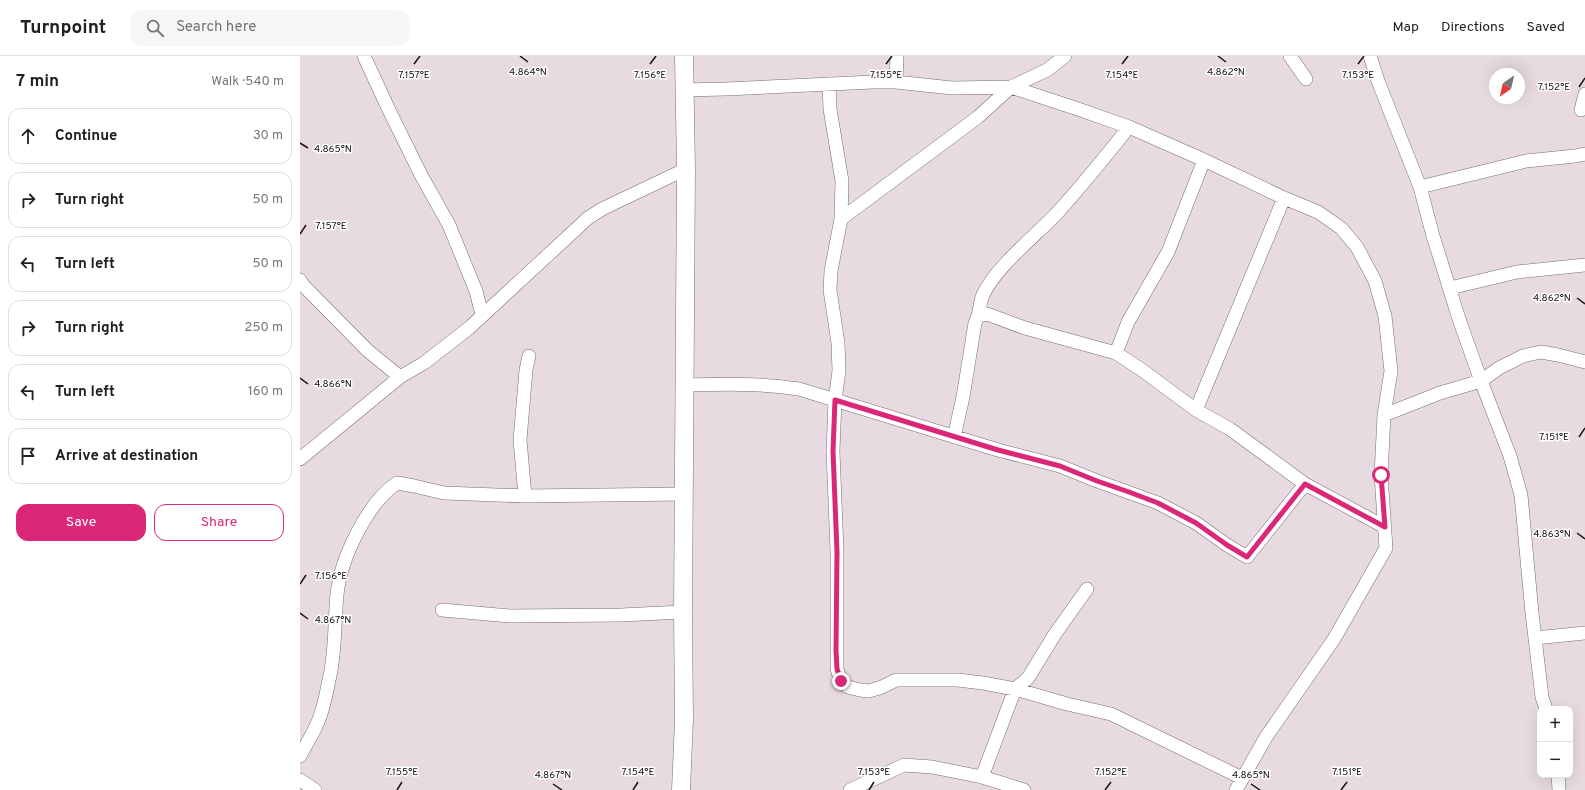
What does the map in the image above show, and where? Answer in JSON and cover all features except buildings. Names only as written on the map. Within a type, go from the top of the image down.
[{"type":"main road","points":[[681,790],[684,720],[683,612],[686,169],[684,56]]},
{"type":"street","points":[[364,56],[388,110],[449,225],[476,291],[482,315]]},
{"type":"street","points":[[896,82],[897,56]]},
{"type":"street","points":[[841,219],[978,117],[1011,87],[1047,70],[1065,56]]},
{"type":"street","points":[[1290,56],[1306,80]]},
{"type":"street","points":[[1370,56],[1378,81],[1420,187],[1433,236],[1450,288],[1481,381],[1510,456],[1521,495],[1532,614],[1542,697],[1545,706]]},
{"type":"street","points":[[684,90],[830,84],[844,82],[896,82],[952,88],[1011,87],[1129,127],[1318,212],[1341,228],[1357,247],[1375,281],[1385,316],[1391,371],[1384,415],[1381,475],[1386,548],[1334,639],[1266,737],[1236,790]]},
{"type":"street","points":[[830,84],[830,109],[842,181],[841,219],[830,270],[830,290],[838,343],[839,371],[835,400],[833,451],[837,552],[836,651],[837,669],[841,681],[848,687],[869,691],[882,687],[896,680],[919,679],[970,681],[1015,689],[1067,704],[1111,714],[1242,778]]},
{"type":"street","points":[[1582,110],[1585,94]]},
{"type":"street","points":[[954,437],[963,397],[975,323],[983,295],[995,277],[1020,249],[1058,212],[1100,164],[1129,127]]},
{"type":"street","points":[[1420,187],[1526,161],[1585,154]]},
{"type":"street","points":[[1116,353],[1128,322],[1168,252],[1204,160]]},
{"type":"street","points":[[300,459],[400,377],[424,363],[469,328],[572,231],[588,218],[602,209],[686,169]]},
{"type":"street","points":[[1196,410],[1284,198]]},
{"type":"street","points":[[1450,288],[1517,272],[1585,264]]},
{"type":"street","points":[[301,284],[367,350],[400,377]]},
{"type":"street","points":[[476,291],[498,302]]},
{"type":"street","points":[[978,316],[987,314],[1025,328],[1116,353],[1142,370],[1196,410],[1230,429],[1305,484],[1385,527]]},
{"type":"street","points":[[1384,415],[1440,393],[1481,381],[1499,368],[1522,356],[1541,352],[1558,354],[1585,362]]},
{"type":"street","points":[[525,496],[520,440],[526,370],[529,356]]},
{"type":"street","points":[[684,385],[775,385],[799,389],[998,450],[1060,466],[1158,503],[1196,523],[1247,557],[1305,484]]},
{"type":"street","points":[[300,756],[317,725],[330,679],[335,637],[337,594],[344,560],[362,524],[378,500],[388,489],[397,483],[444,493],[525,496],[684,494]]},
{"type":"street","points":[[982,777],[1015,689],[1028,678],[1055,634],[1087,589]]},
{"type":"street","points":[[442,610],[510,616],[621,615],[683,612]]},
{"type":"street","points":[[1535,638],[1585,633]]},
{"type":"street","points":[[850,790],[904,765],[932,767],[982,777],[1024,790]]},
{"type":"street","points":[[1558,778],[1559,790]]},
{"type":"street","points":[[300,780],[315,790]]},
{"type":"route","points":[[841,681],[837,669],[836,651],[837,552],[833,476],[835,400],[998,450],[1060,466],[1158,503],[1196,523],[1247,557],[1305,484],[1385,527],[1381,475]]}]
